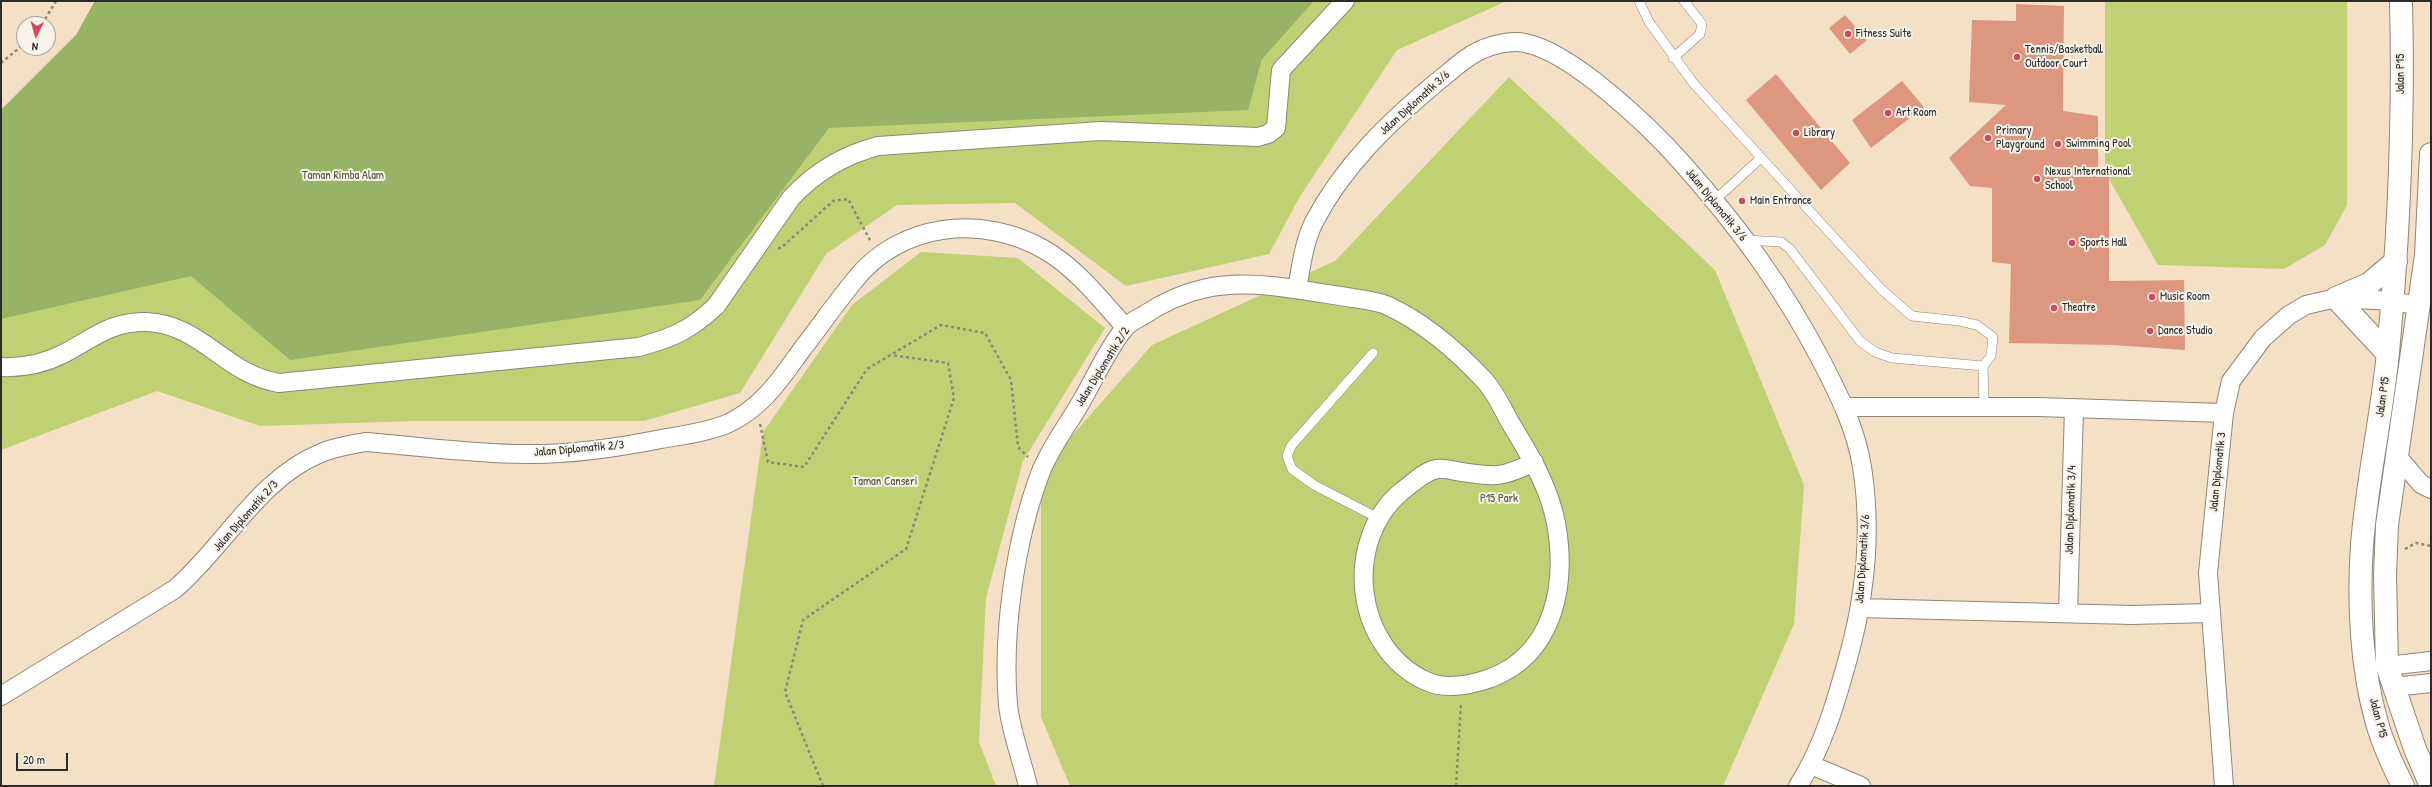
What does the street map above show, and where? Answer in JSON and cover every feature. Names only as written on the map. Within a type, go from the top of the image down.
[{"type":"street","points":[[1,367],[19,368],[40,363],[62,355],[103,331],[123,323],[146,322],[165,324],[190,334],[230,364],[246,373],[260,380],[279,383],[639,347],[684,332],[701,320],[716,306],[791,198],[805,183],[840,160],[858,151],[878,146],[1101,132],[1258,137],[1268,134],[1276,128],[1281,70],[1345,1]]},
{"type":"street","name":"Jalan P15","points":[[2401,1],[2401,100],[2396,261],[2388,354],[2362,543],[2359,600],[2364,652],[2377,723],[2402,786]]},
{"type":"street","name":"Jalan Diplomatik 3/6","points":[[1297,288],[1304,254],[1313,224],[1357,159],[1402,111],[1459,64],[1481,50],[1504,43],[1524,43],[1549,50],[1587,75],[1662,141],[1715,200],[1746,240],[1797,314],[1845,407],[1861,464],[1866,504],[1867,537],[1860,608],[1842,679],[1811,765],[1798,786]]},
{"type":"street","name":"Jalan P15","points":[[2431,154],[2426,255],[2387,525],[2385,576],[2387,666],[2393,687],[2431,786]]},
{"type":"street","name":"Jalan Diplomatik 2/3","points":[[1,696],[175,589],[196,571],[271,484],[297,464],[320,453],[341,446],[365,442],[524,454],[594,450],[693,433],[729,423],[755,406],[776,388],[856,278],[879,255],[900,243],[939,229],[969,227],[993,230],[1023,240],[1047,251],[1084,281],[1125,327]]},
{"type":"street","points":[[2388,354],[2336,298],[2369,284],[2396,261]]},
{"type":"street","name":"Jalan Diplomatik 2/2","points":[[1028,786],[1008,708],[1007,653],[1017,551],[1041,471],[1125,327],[1156,307],[1186,292],[1213,286],[1247,284],[1297,288],[1383,304],[1440,338],[1488,384],[1534,462],[1556,522],[1558,581],[1546,630],[1535,646],[1520,661],[1500,674],[1478,683],[1443,685],[1425,681],[1409,672],[1378,639],[1369,618],[1363,596],[1363,573],[1378,518],[1396,497],[1418,478],[1437,469],[1498,477],[1534,462]]},
{"type":"street","name":"Jalan Diplomatik 3","points":[[2224,786],[2208,574],[2224,413],[2231,381],[2263,338],[2289,315],[2306,305],[2336,298],[2392,301],[2419,306]]},
{"type":"street","points":[[1845,407],[2074,408],[2224,413]]},
{"type":"street","name":"Jalan Diplomatik 3/4","points":[[2068,613],[2074,408]]},
{"type":"street","points":[[2397,456],[2421,484],[2431,489]]},
{"type":"street","points":[[1860,608],[2132,615],[2210,613]]},
{"type":"street","points":[[2387,666],[2431,661]]},
{"type":"street","points":[[2393,687],[2431,683]]},
{"type":"street","points":[[1811,765],[1861,786]]},
{"type":"lane","points":[[1639,1],[1649,22],[1673,58],[1761,158],[1832,232],[1881,289],[1912,316],[1959,321],[1977,325],[1993,337],[1991,356],[1983,366],[1984,407]]},
{"type":"lane","points":[[1673,58],[1700,34],[1702,24],[1684,1]]},
{"type":"lane","points":[[1715,200],[1761,158]]},
{"type":"lane","points":[[1746,240],[1781,242],[1790,249],[1860,341],[1875,352],[1892,358],[1983,366]]},
{"type":"lane","points":[[1373,353],[1291,446],[1287,456],[1292,469],[1314,485],[1378,518]]},
{"type":"path","points":[[47,16],[56,1]]},
{"type":"path","points":[[1,63],[16,51]]},
{"type":"path","points":[[756,250],[781,248],[833,201],[848,199],[879,255]]},
{"type":"path","points":[[755,406],[768,462],[804,466],[866,369],[941,325],[985,333],[1011,380],[1018,447],[1041,471]]},
{"type":"path","points":[[823,786],[785,692],[803,620],[906,549],[954,398],[948,363],[891,355]]},
{"type":"path","points":[[2416,543],[2431,546]]},
{"type":"path","points":[[1456,786],[1462,685]]},
{"type":"green space","name":"Taman Rimba Alam","points":[[95,1],[1507,1],[1397,50],[1299,198],[1269,254],[1126,286],[1015,203],[897,205],[826,254],[740,393],[644,421],[413,421],[260,426],[157,391],[1,450],[1,110],[76,35]]},
{"type":"green space","name":"Taman Rimba Alam","points":[[95,1],[1314,1],[1262,59],[1248,110],[829,128],[700,300],[290,360],[191,276],[1,319],[1,110],[76,35]]},
{"type":"green space","points":[[2105,1],[2347,1],[2347,205],[2325,245],[2284,269],[2158,265],[2105,172]]},
{"type":"green space","name":"P15 Park","points":[[1509,77],[1715,270],[1804,485],[1794,624],[1723,786],[1070,786],[1041,717],[1041,471],[1152,345],[1335,261]]},
{"type":"green space","name":"Taman Canseri","points":[[921,252],[1018,258],[1105,328],[1023,461],[986,598],[979,742],[996,786],[714,786],[763,432],[852,305]]},
{"type":"building","points":[[2016,4],[2064,6],[2063,111],[2098,116],[2098,170],[2109,170],[2109,281],[2184,280],[2185,350],[2113,345],[2009,343],[2011,264],[1992,262],[1992,188],[1970,186],[1949,158],[2006,105],[1969,102],[1972,20],[2016,21]]},
{"type":"building","name":"Fitness Suite","points":[[1845,15],[1867,40],[1850,54],[1829,28]]},
{"type":"building","name":"Library","points":[[1776,74],[1850,163],[1821,190],[1746,100]]},
{"type":"building","name":"Art Room","points":[[1902,81],[1924,107],[1871,148],[1852,120]]},
{"type":"place","name":"Fitness Suite","points":[[1848,34]]},
{"type":"place","name":"Tennis/Basketball Outdoor Court","points":[[2017,57]]},
{"type":"place","name":"Art Room","points":[[1888,113]]},
{"type":"place","name":"Library","points":[[1796,133]]},
{"type":"place","name":"Primary Playground","points":[[1988,138]]},
{"type":"place","name":"Swimming Pool","points":[[2058,144]]},
{"type":"place","name":"Nexus International School","points":[[2037,179]]},
{"type":"place","name":"Main Entrance","points":[[1742,201]]},
{"type":"place","name":"Sports Hall","points":[[2072,243]]},
{"type":"place","name":"Music Room","points":[[2152,297]]},
{"type":"place","name":"Theatre","points":[[2054,308]]},
{"type":"place","name":"Dance Studio","points":[[2150,331]]}]
